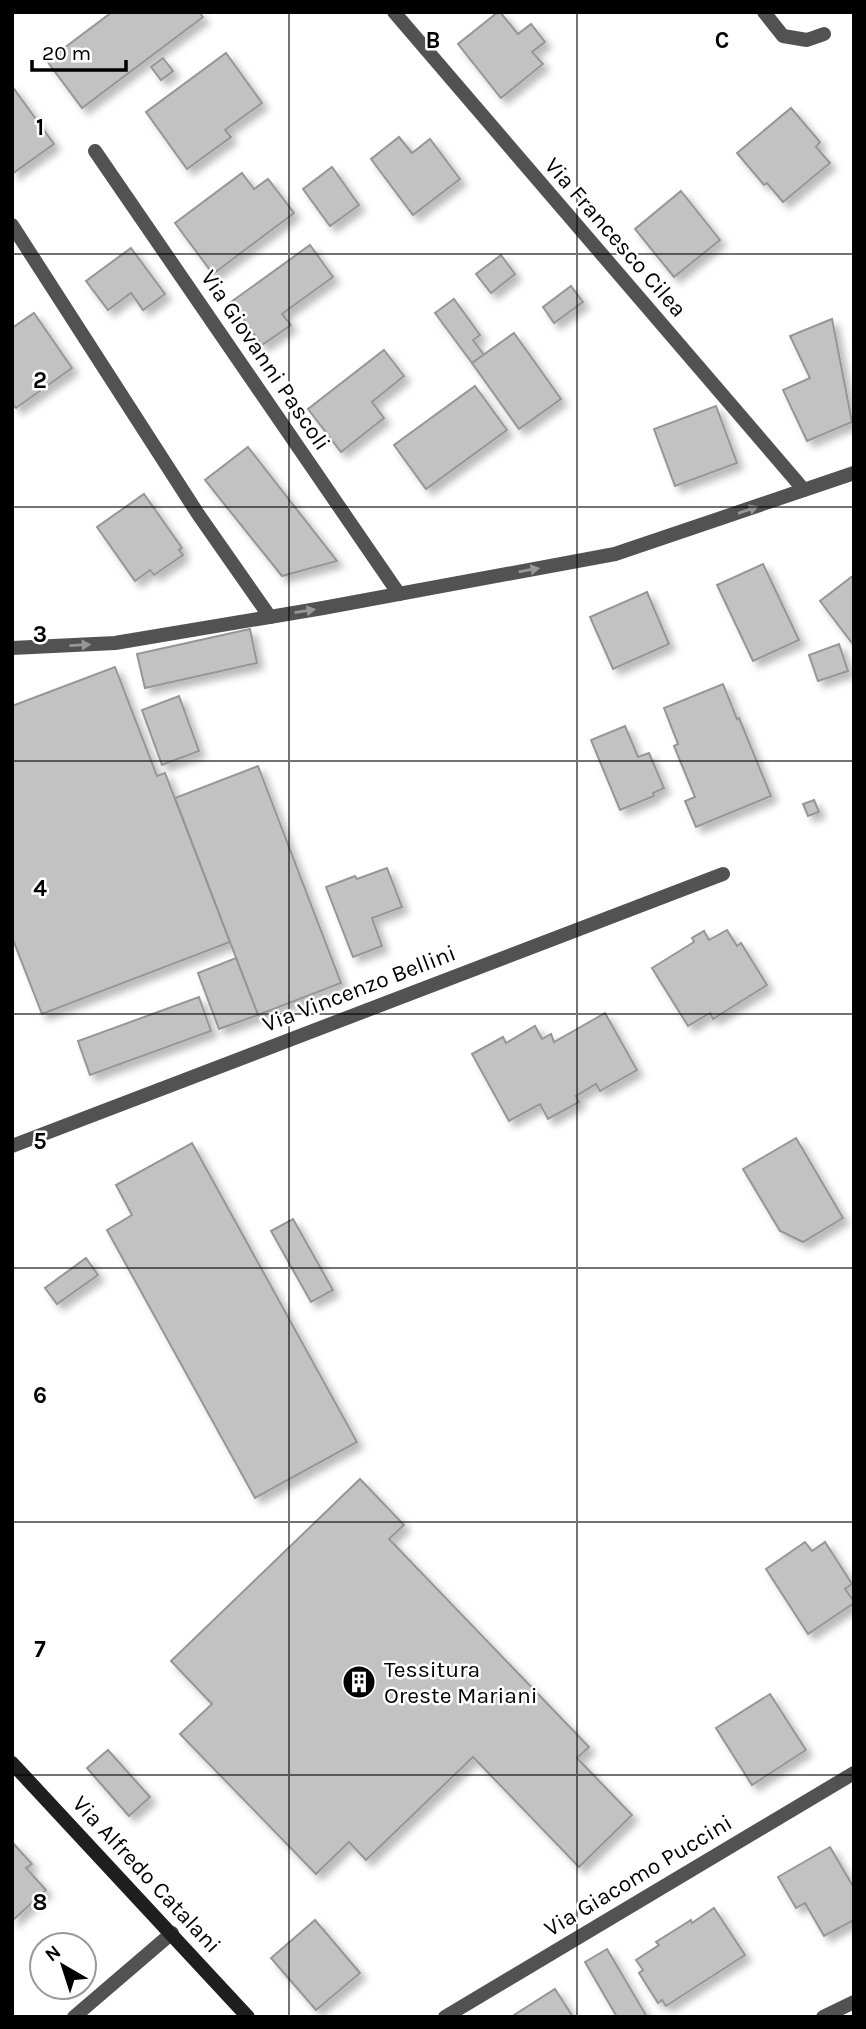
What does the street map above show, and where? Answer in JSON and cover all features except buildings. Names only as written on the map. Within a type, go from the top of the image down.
[{"type":"main road","name":"Via Alfredo Catalani","points":[[12,1763],[248,2017]]},
{"type":"street","name":"Via Francesco Cilea","points":[[394,12],[804,490]]},
{"type":"street","points":[[764,12],[783,36],[807,40],[824,34]]},
{"type":"street","name":"Via Giovanni Pascoli","points":[[95,151],[399,594]]},
{"type":"street","points":[[12,225],[198,514],[270,617]]},
{"type":"street","points":[[12,648],[115,643],[615,554],[854,473]]},
{"type":"street","name":"Via Vincenzo Bellini","points":[[12,1146],[723,874]]},
{"type":"street","name":"Via Giacomo Puccini","points":[[445,2017],[854,1773]]},
{"type":"street","points":[[74,2017],[172,1933]]},
{"type":"street","points":[[823,2017],[854,2003]]},
{"type":"place","name":"Tessitura Oreste Mariani","points":[[359,1682]]}]
